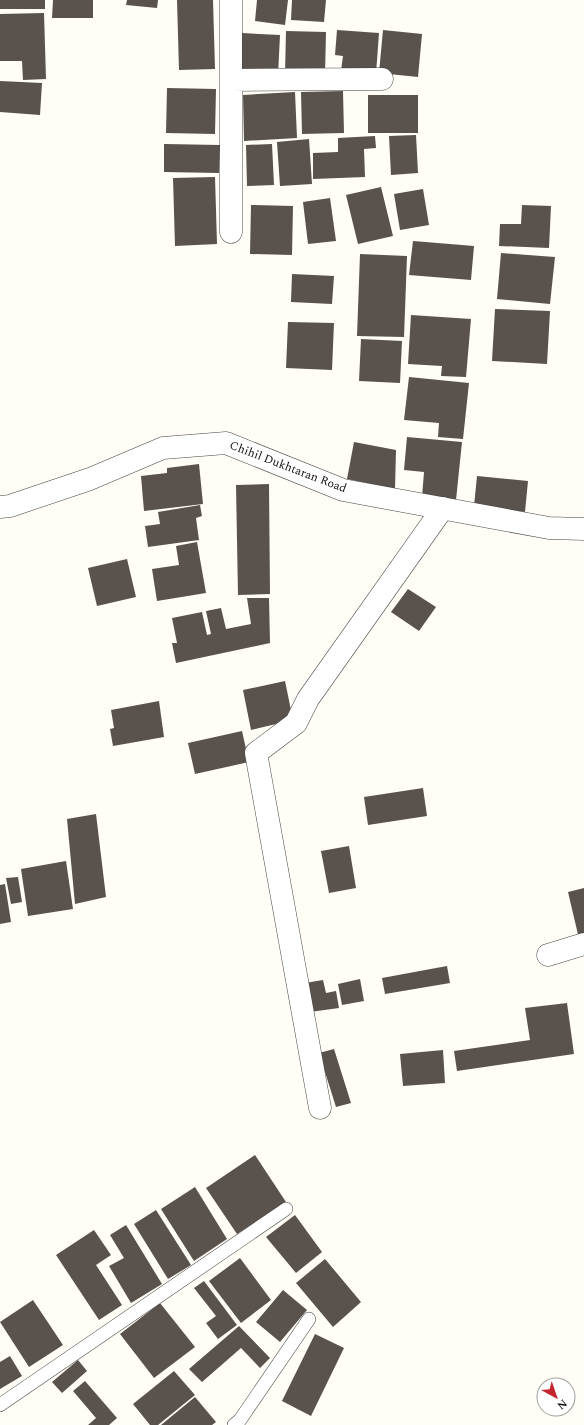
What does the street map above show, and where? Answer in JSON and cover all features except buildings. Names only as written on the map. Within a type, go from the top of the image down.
[{"type":"street","points":[[231,0],[231,232]]},
{"type":"street","points":[[231,80],[382,79]]},
{"type":"street","name":"Chihil Dukhtaran Road","points":[[0,507],[10,506],[90,479],[163,448],[226,443],[343,490],[549,528],[584,529]]},
{"type":"street","points":[[320,1108],[256,753],[296,723],[308,698],[443,508]]},
{"type":"street","points":[[548,955],[584,944]]},
{"type":"lane","points":[[0,1405],[286,1209]]},
{"type":"lane","points":[[234,1425],[240,1420],[309,1319]]}]
